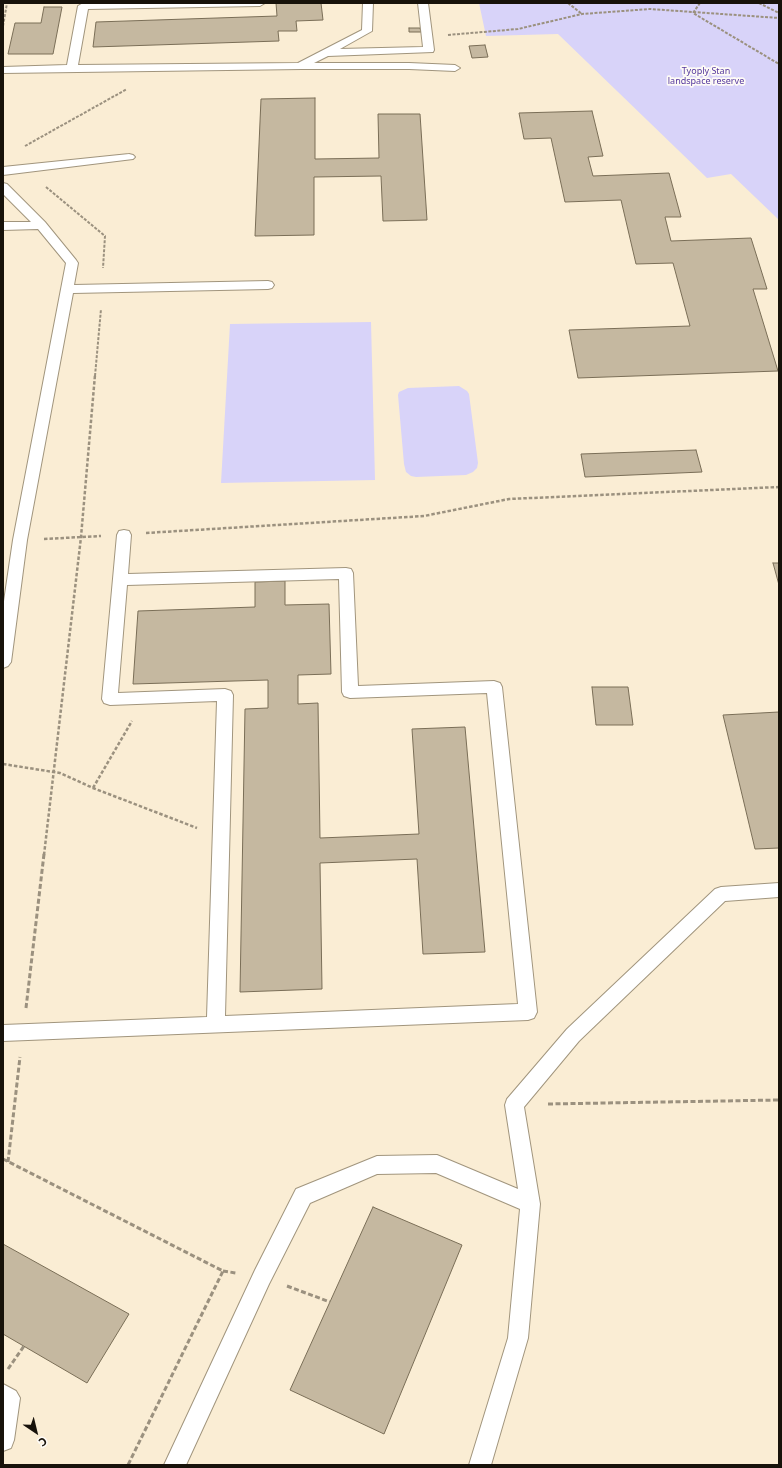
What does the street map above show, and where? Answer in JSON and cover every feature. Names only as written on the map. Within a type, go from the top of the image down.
[{"type":"lane","points":[[72,68],[82,6],[260,3]]},
{"type":"lane","points":[[300,66],[367,31],[368,3]]},
{"type":"lane","points":[[326,53],[429,50],[424,3]]},
{"type":"lane","points":[[3,70],[300,66],[409,66],[455,68]]},
{"type":"lane","points":[[3,171],[129,157]]},
{"type":"lane","points":[[3,187],[41,225],[72,263],[20,540],[3,662]]},
{"type":"lane","points":[[3,226],[41,225]]},
{"type":"lane","points":[[67,289],[268,285]]},
{"type":"lane","points":[[124,535],[110,699],[225,695],[216,1024]]},
{"type":"lane","points":[[3,1034],[528,1012],[494,687],[350,692],[346,573],[120,580]]},
{"type":"lane","points":[[480,1465],[518,1338],[530,1204],[514,1105],[573,1036],[721,894],[779,890]]},
{"type":"lane","points":[[175,1465],[262,1277],[303,1196],[377,1165],[437,1164],[530,1204]]},
{"type":"lane","points":[[3,1395],[9,1398],[3,1440]]},
{"type":"path","points":[[3,26],[7,3]]},
{"type":"path","points":[[568,3],[582,14]]},
{"type":"path","points":[[693,13],[700,3]]},
{"type":"path","points":[[759,3],[779,13]]},
{"type":"path","points":[[429,50],[448,35],[518,29],[582,14],[650,9],[779,18]]},
{"type":"path","points":[[693,13],[779,64]]},
{"type":"path","points":[[8,1162],[81,537],[102,289],[104,236],[7,156],[166,67]]},
{"type":"path","points":[[20,540],[424,516],[509,499],[779,487]]},
{"type":"path","points":[[93,788],[146,698]]},
{"type":"path","points":[[3,764],[60,773],[93,788],[222,837]]},
{"type":"path","points":[[514,1105],[779,1100]]},
{"type":"path","points":[[3,1159],[223,1271],[128,1465]]},
{"type":"path","points":[[7,1370],[24,1346]]},
{"type":"green space","name":"Tyoply Stan landspace reserve","points":[[479,3],[779,3],[779,220],[731,174],[707,178],[558,34],[486,36]]},
{"type":"green space","points":[[371,322],[375,480],[221,483],[230,324]]},
{"type":"green space","points":[[459,386],[469,394],[478,463],[477,468],[473,472],[466,475],[411,476],[406,472],[404,464],[398,395],[399,392],[408,388]]},
{"type":"building","points":[[276,3],[321,3],[323,20],[296,21],[297,31],[278,31],[279,41],[93,47],[96,22],[277,16]]},
{"type":"building","points":[[44,7],[62,7],[53,54],[8,54],[15,23],[41,23]]},
{"type":"building","points":[[409,28],[420,28],[421,32],[409,32]]},
{"type":"building","points":[[485,45],[488,57],[472,58],[469,46]]},
{"type":"building","points":[[315,98],[315,159],[379,158],[378,114],[420,114],[427,220],[383,221],[381,176],[314,177],[314,235],[255,236],[261,99]]},
{"type":"building","points":[[592,111],[603,156],[588,157],[593,176],[669,173],[681,217],[665,217],[671,241],[751,238],[767,289],[753,289],[778,371],[578,378],[569,330],[690,326],[673,263],[636,264],[621,200],[565,202],[551,138],[524,139],[519,113]]},
{"type":"building","points":[[696,450],[702,472],[585,477],[581,454]]},
{"type":"building","points":[[773,563],[779,563],[779,585]]},
{"type":"building","points":[[285,581],[285,605],[329,604],[331,674],[298,675],[298,704],[318,703],[320,838],[419,834],[412,729],[465,727],[485,952],[423,954],[417,859],[320,863],[322,989],[240,992],[245,709],[268,708],[268,680],[133,684],[138,611],[255,607],[255,582]]},
{"type":"building","points":[[592,687],[628,687],[633,725],[596,725]]},
{"type":"building","points":[[779,712],[779,848],[755,849],[723,715]]},
{"type":"building","points":[[373,1207],[462,1245],[384,1434],[290,1390]]},
{"type":"building","points":[[3,1244],[129,1314],[87,1383],[3,1334]]}]
